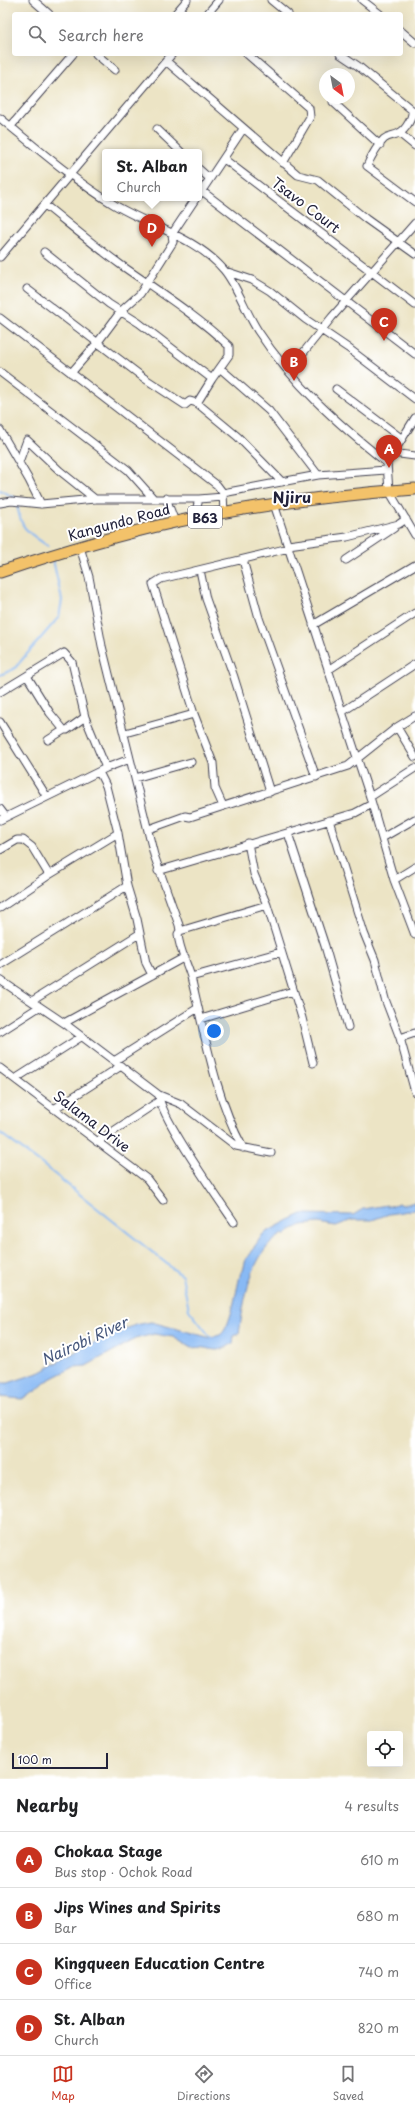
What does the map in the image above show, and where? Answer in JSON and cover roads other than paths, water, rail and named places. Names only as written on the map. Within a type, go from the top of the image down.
[{"type":"highway","name":"Kangundo Road","points":[[0,572],[80,547],[175,522],[274,504],[336,495],[415,489]]},
{"type":"street","points":[[33,0],[41,2],[48,12]]},
{"type":"street","points":[[177,12],[186,0]]},
{"type":"street","points":[[209,12],[218,0]]},
{"type":"street","points":[[271,0],[286,12]]},
{"type":"street","points":[[362,0],[377,12]]},
{"type":"street","points":[[403,34],[415,43]]},
{"type":"street","points":[[11,126],[71,56]]},
{"type":"street","points":[[98,56],[115,70]]},
{"type":"street","points":[[0,257],[170,56]]},
{"type":"street","points":[[249,56],[309,108],[310,117],[283,163]]},
{"type":"street","points":[[343,56],[358,66],[412,110],[410,120],[399,133],[384,139],[371,156],[367,166],[415,202]]},
{"type":"street","points":[[166,61],[298,175],[318,180],[415,254]]},
{"type":"street","points":[[335,104],[380,145]]},
{"type":"street","points":[[0,118],[70,174],[102,195]]},
{"type":"street","points":[[157,129],[178,149]]},
{"type":"street","points":[[202,190],[243,129]]},
{"type":"street","points":[[399,133],[415,146]]},
{"type":"street","name":"Tsavo Court","points":[[224,159],[415,305]]},
{"type":"street","points":[[202,172],[209,178]]},
{"type":"street","points":[[202,194],[415,354]]},
{"type":"street","points":[[111,201],[128,212],[201,250],[225,271],[258,331],[287,368],[337,422],[386,467]]},
{"type":"street","points":[[71,373],[98,342],[121,311],[140,294],[148,283],[173,242],[172,234],[194,201]]},
{"type":"street","points":[[45,205],[94,245],[148,283],[228,346],[229,355],[197,403]]},
{"type":"street","points":[[287,368],[303,353],[321,330],[415,223]]},
{"type":"street","points":[[44,252],[109,304],[121,311],[212,379]]},
{"type":"street","points":[[225,271],[260,284],[415,399]]},
{"type":"street","points":[[27,289],[144,378],[185,405],[190,402],[197,403],[238,437],[282,482]]},
{"type":"street","points":[[0,318],[217,485],[223,495],[224,513]]},
{"type":"street","points":[[221,369],[269,411],[318,475]]},
{"type":"street","points":[[0,372],[128,470],[153,498]]},
{"type":"street","points":[[336,389],[401,438]]},
{"type":"street","points":[[415,418],[392,453],[386,467],[389,491],[415,535]]},
{"type":"street","points":[[0,430],[41,504]]},
{"type":"street","points":[[19,462],[28,440],[60,470],[95,498]]},
{"type":"street","points":[[392,453],[415,456]]},
{"type":"street","points":[[0,503],[11,501],[41,504],[95,498],[198,499],[318,475],[386,467]]},
{"type":"street","points":[[166,498],[175,522]]},
{"type":"street","points":[[194,519],[198,499]]},
{"type":"street","points":[[274,504],[371,801],[394,880],[413,920],[415,935]]},
{"type":"street","points":[[346,560],[406,519]]},
{"type":"street","points":[[223,806],[215,788],[213,763],[194,714],[153,584],[161,579],[243,560],[288,547],[347,537],[399,524]]},
{"type":"street","points":[[80,547],[89,577],[102,646],[125,733],[130,759],[149,829],[158,870],[172,900],[180,931],[178,934],[180,948],[185,957],[191,977],[220,1095],[233,1131],[243,1148]]},
{"type":"street","points":[[243,560],[259,618],[316,777]]},
{"type":"street","points":[[313,625],[415,565]]},
{"type":"street","points":[[200,570],[206,598],[234,677],[270,792]]},
{"type":"street","points":[[328,670],[415,613]]},
{"type":"street","points":[[0,692],[64,653],[72,662],[85,717],[106,768]]},
{"type":"street","points":[[342,712],[415,664]]},
{"type":"street","points":[[27,676],[50,713],[64,730]]},
{"type":"street","points":[[125,733],[194,714]]},
{"type":"street","points":[[149,829],[185,816],[190,817],[348,766],[415,716]]},
{"type":"street","points":[[48,740],[64,730],[67,730],[85,717]]},
{"type":"street","points":[[0,722],[47,797]]},
{"type":"street","points":[[397,728],[415,757]]},
{"type":"street","points":[[0,809],[3,819],[106,768],[130,759]]},
{"type":"street","points":[[135,778],[191,762]]},
{"type":"street","points":[[158,870],[355,813],[415,768]]},
{"type":"street","points":[[99,772],[106,786],[118,833],[127,886],[137,919],[146,963],[152,975]]},
{"type":"street","points":[[382,838],[415,818]]},
{"type":"street","points":[[329,820],[364,933],[375,960],[385,999],[400,1038],[415,1092]]},
{"type":"street","points":[[0,908],[49,875],[118,833]]},
{"type":"street","points":[[288,833],[325,946],[348,1027]]},
{"type":"street","points":[[0,850],[17,840],[23,840],[32,847],[49,875]]},
{"type":"street","points":[[248,843],[254,874],[266,905],[293,991],[312,1063]]},
{"type":"street","points":[[394,880],[415,868]]},
{"type":"street","points":[[0,964],[127,886]]},
{"type":"street","points":[[180,931],[266,905]]},
{"type":"street","points":[[32,1001],[139,934]]},
{"type":"street","points":[[191,977],[281,952]]},
{"type":"street","points":[[64,1023],[185,957]]},
{"type":"street","points":[[0,980],[64,1023],[121,1066],[159,1098],[181,1104],[236,1146],[271,1153]]},
{"type":"street","points":[[201,1019],[293,991]]},
{"type":"street","points":[[0,1032],[39,1007]]},
{"type":"street","points":[[114,1061],[198,1008]]},
{"type":"street","points":[[400,1038],[415,1033]]},
{"type":"street","points":[[15,1079],[81,1037]]},
{"type":"street","points":[[54,1109],[121,1066]]},
{"type":"street","name":"Salama Drive","points":[[0,1068],[152,1183],[163,1200]]},
{"type":"street","points":[[97,1142],[159,1098]]},
{"type":"street","points":[[159,1098],[170,1122],[234,1222]]},
{"type":"water","points":[[415,1202],[415,1210],[389,1214],[372,1220],[352,1220],[336,1226],[318,1223],[302,1225],[289,1231],[285,1236],[283,1234],[272,1242],[263,1253],[250,1278],[243,1307],[239,1334],[234,1336],[233,1343],[227,1347],[217,1350],[198,1347],[191,1348],[173,1337],[154,1334],[135,1339],[86,1366],[74,1367],[47,1381],[36,1391],[22,1399],[0,1397],[0,1383],[8,1383],[41,1372],[82,1348],[135,1325],[151,1322],[211,1338],[220,1335],[224,1331],[230,1316],[241,1272],[243,1271],[246,1259],[263,1234],[302,1214],[353,1215],[363,1209],[387,1205],[387,1207],[399,1203],[402,1205]]},
{"type":"waterway","points":[[0,490],[15,498]]},
{"type":"waterway","points":[[17,503],[20,519],[26,529],[48,546]]},
{"type":"waterway","points":[[0,675],[14,669],[59,617],[62,600],[53,560]]},
{"type":"waterway","points":[[0,1133],[43,1165],[182,1276],[189,1310],[212,1339]]},
{"type":"place","name":"St. Alban","points":[[152,247]]},
{"type":"place","name":"Kingqueen Education Centre","points":[[384,341]]},
{"type":"place","name":"Jips Wines and Spirits","points":[[294,381]]},
{"type":"place","name":"Chokaa Stage","points":[[389,468]]},
{"type":"district","name":"Njiru","points":[[292,496]]},
{"type":"water label","name":"Nairobi River","points":[[84,1340]]}]
